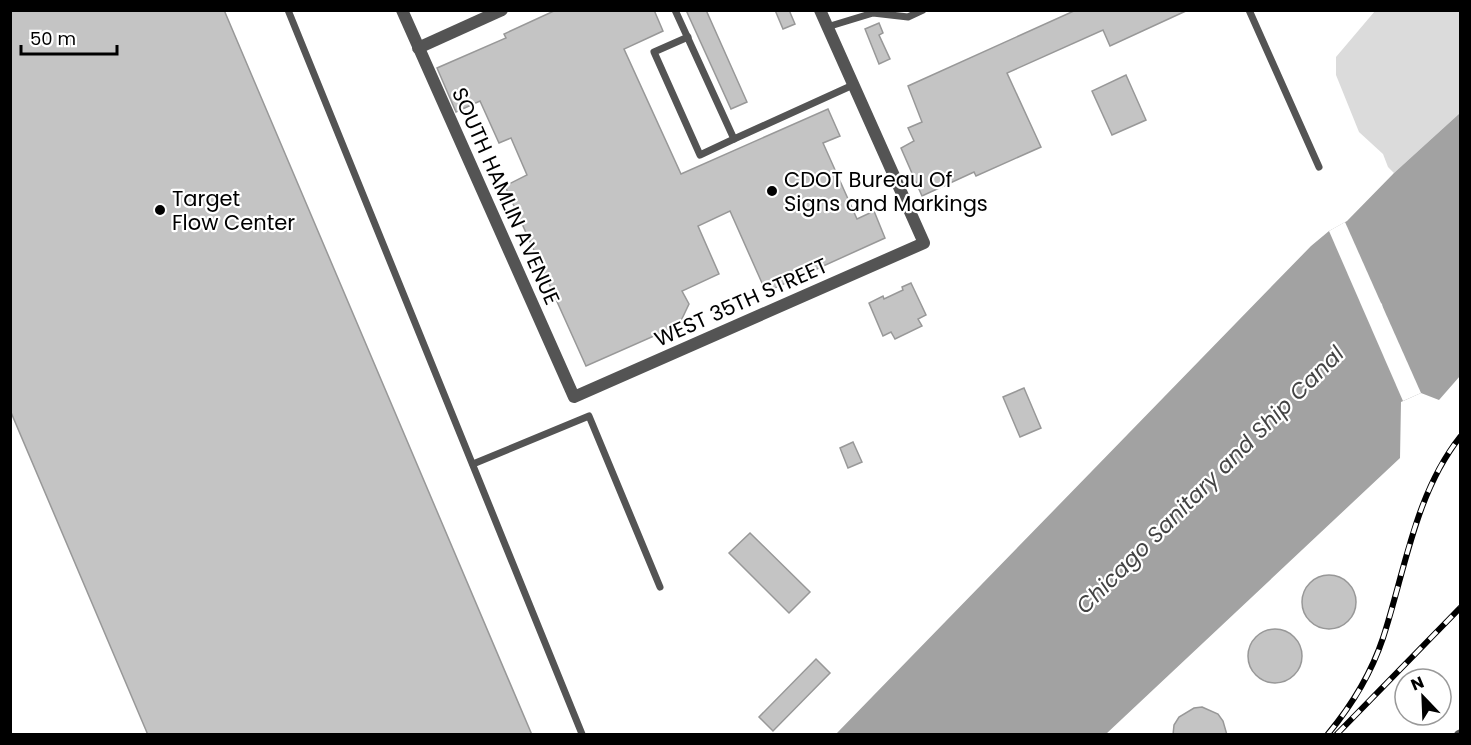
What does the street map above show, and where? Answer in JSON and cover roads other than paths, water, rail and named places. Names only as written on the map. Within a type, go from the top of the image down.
[{"type":"street","name":"SOUTH HAMLIN AVENUE","points":[[402,10],[574,397]]},
{"type":"street","points":[[418,48],[502,10]]},
{"type":"street","points":[[820,10],[853,84]]},
{"type":"street","name":"WEST 35TH STREET","points":[[574,397],[924,243],[853,84]]},
{"type":"lane","points":[[288,10],[582,735]]},
{"type":"lane","points":[[675,10],[734,139]]},
{"type":"lane","points":[[827,27],[873,13],[908,17],[923,10]]},
{"type":"lane","points":[[1249,10],[1319,167]]},
{"type":"lane","points":[[688,37],[654,52],[700,155],[853,84]]},
{"type":"lane","points":[[473,464],[589,416],[660,587]]},
{"type":"water","name":"Chicago Sanitary and Ship Canal","points":[[1460,113],[1460,376],[1439,400],[1421,393],[1401,402],[1400,458],[1106,734],[836,734],[1311,246],[1329,231],[1347,221],[1394,173]],"holes":[[[1377,300],[1382,304],[1383,310],[1372,318],[1364,306]]]},
{"type":"railway","points":[[1328,734],[1353,700],[1373,664],[1422,508],[1432,483],[1460,437]]},
{"type":"railway","points":[[1337,734],[1460,608]]},
{"type":"place","name":"CDOT Bureau Of Signs and Markings","points":[[772,191]]},
{"type":"place","name":"Target Flow Center","points":[[160,210]]}]
